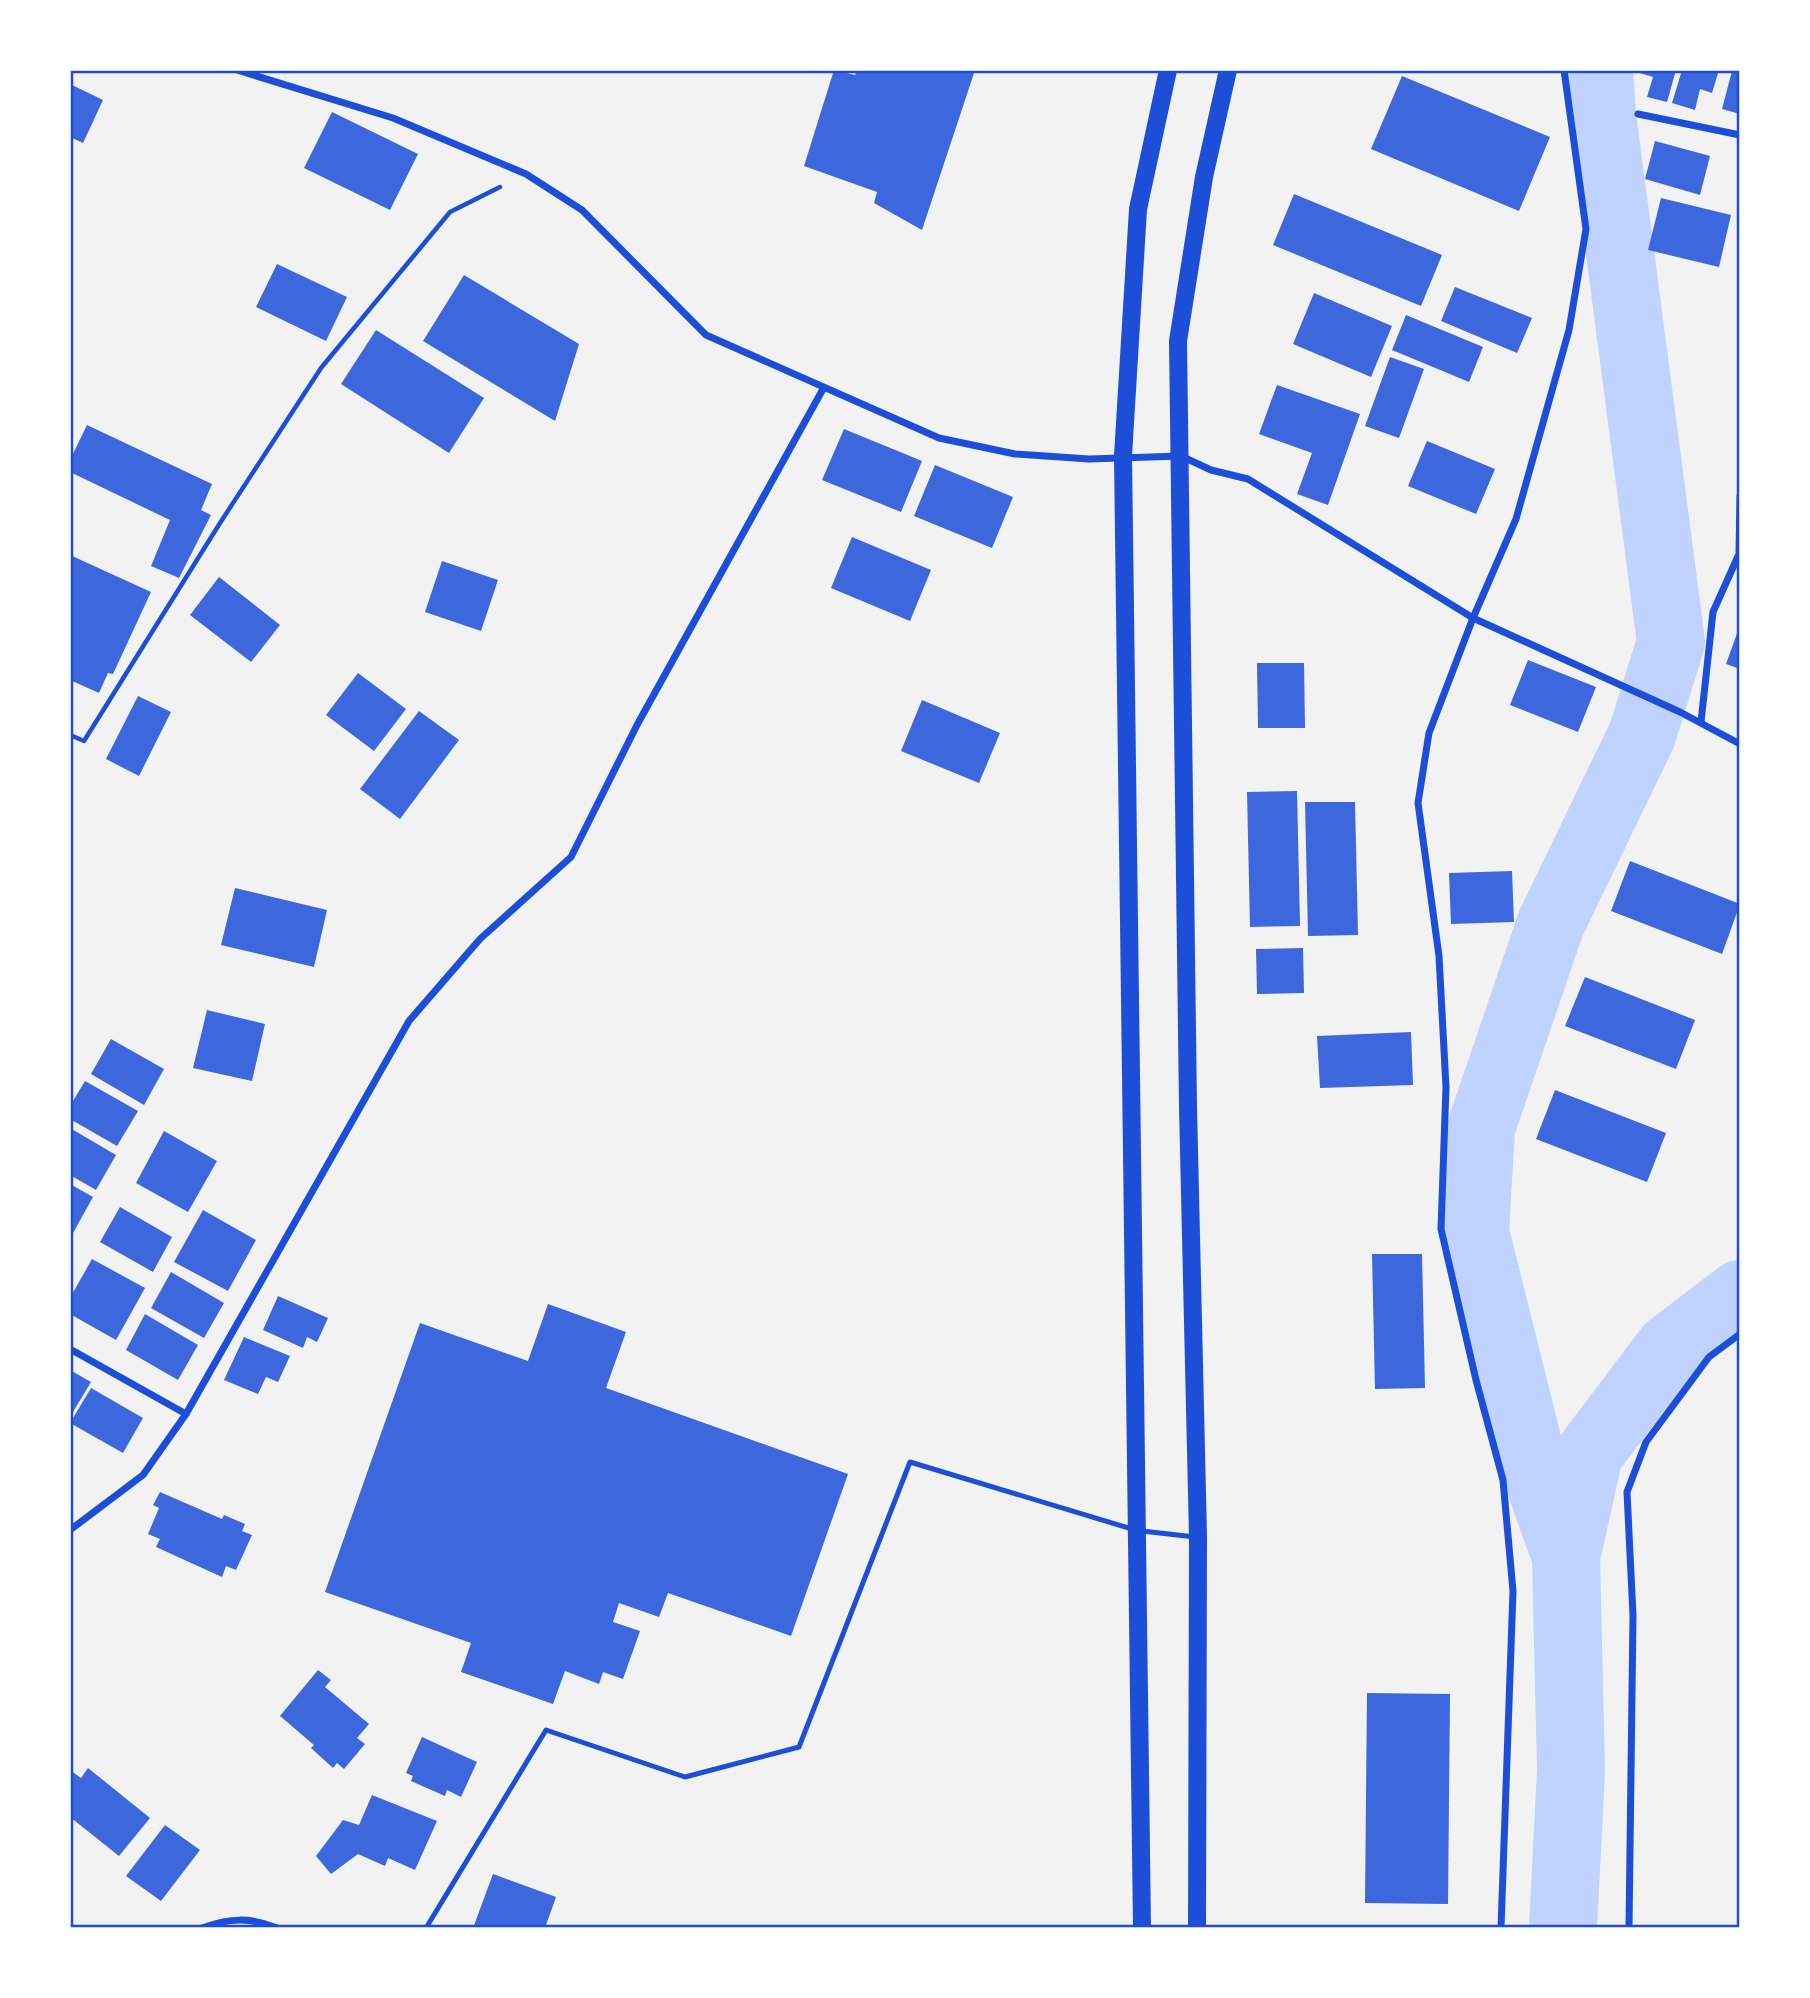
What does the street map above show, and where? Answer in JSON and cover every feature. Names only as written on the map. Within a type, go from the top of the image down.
[{"type":"main road","points":[[1142,1928],[1123,456],[1138,209],[1168,70]]},
{"type":"main road","points":[[1197,1928],[1198,1537],[1187,1052],[1178,341],[1204,177],[1228,70]]},
{"type":"street","points":[[237,70],[393,118],[526,174],[582,210],[706,335],[823,389],[939,438],[1015,454],[1089,459],[1181,456],[1211,470],[1248,479],[1473,618],[1681,712],[1740,744]]},
{"type":"street","points":[[1501,1928],[1513,1591],[1503,1480],[1476,1380],[1441,1229],[1446,1087],[1443,1021],[1439,956],[1418,803],[1429,733],[1473,618],[1516,519],[1571,318],[1586,229],[1564,70]]},
{"type":"street","points":[[1638,114],[1740,135]]},
{"type":"street","points":[[70,1531],[143,1475],[186,1414],[409,1021],[481,939],[571,857],[637,725],[823,389]]},
{"type":"street","points":[[1700,722],[1713,612],[1739,554],[1740,496]]},
{"type":"street","points":[[1629,1928],[1633,1615],[1628,1492],[1646,1442],[1709,1357],[1740,1334]]},
{"type":"street","points":[[70,1349],[186,1414]]},
{"type":"street","points":[[202,1928],[224,1920],[256,1919],[277,1928]]},
{"type":"lane","points":[[426,1928],[546,1730],[685,1777],[799,1747],[910,1462],[1136,1530],[1198,1537]]},
{"type":"path","points":[[70,735],[84,741],[220,523],[321,368],[450,212],[526,174]]},
{"type":"building","points":[[834,70],[855,75],[857,70],[975,70],[922,230],[874,203],[877,192],[804,166]]},
{"type":"building","points":[[1676,70],[1667,102],[1647,97],[1653,77],[1633,71]]},
{"type":"building","points":[[1682,70],[1719,70],[1712,93],[1700,89],[1695,110],[1672,103]]},
{"type":"building","points":[[1732,71],[1740,73],[1740,114],[1722,109]]},
{"type":"building","points":[[1402,76],[1550,137],[1519,211],[1371,149]]},
{"type":"building","points":[[70,84],[103,100],[83,143],[70,137]]},
{"type":"building","points":[[332,112],[418,154],[390,210],[304,168]]},
{"type":"building","points":[[1655,141],[1710,156],[1700,195],[1645,179]]},
{"type":"building","points":[[1294,194],[1442,255],[1421,306],[1273,245]]},
{"type":"building","points":[[1661,198],[1731,215],[1719,267],[1648,250]]},
{"type":"building","points":[[277,264],[347,297],[326,341],[256,307]]},
{"type":"building","points":[[464,275],[579,344],[555,421],[423,341]]},
{"type":"building","points":[[1455,287],[1532,318],[1517,353],[1441,321]]},
{"type":"building","points":[[1314,293],[1392,326],[1371,377],[1293,344]]},
{"type":"building","points":[[1406,315],[1483,347],[1469,382],[1392,350]]},
{"type":"building","points":[[376,330],[484,398],[449,453],[341,384]]},
{"type":"building","points":[[1390,357],[1424,369],[1399,438],[1365,426]]},
{"type":"building","points":[[1277,385],[1360,414],[1328,505],[1297,494],[1312,453],[1259,434]]},
{"type":"building","points":[[87,425],[212,484],[201,510],[211,515],[179,578],[151,566],[170,520],[70,472],[70,460]]},
{"type":"building","points":[[844,429],[922,461],[901,512],[822,480]]},
{"type":"building","points":[[1427,441],[1495,469],[1476,514],[1408,486]]},
{"type":"building","points":[[935,465],[1013,497],[992,548],[914,516]]},
{"type":"building","points":[[852,537],[931,570],[910,621],[831,588]]},
{"type":"building","points":[[70,555],[151,592],[113,674],[108,673],[99,693],[70,680]]},
{"type":"building","points":[[442,561],[498,580],[481,631],[425,612]]},
{"type":"building","points":[[219,577],[280,625],[251,662],[190,615]]},
{"type":"building","points":[[1740,625],[1740,669],[1726,664]]},
{"type":"building","points":[[1528,660],[1596,687],[1578,732],[1510,705]]},
{"type":"building","points":[[1257,663],[1304,663],[1305,728],[1258,728]]},
{"type":"building","points":[[358,673],[406,709],[374,751],[326,715]]},
{"type":"building","points":[[138,696],[171,712],[139,776],[106,759]]},
{"type":"building","points":[[922,700],[1000,733],[979,783],[901,751]]},
{"type":"building","points":[[419,711],[459,740],[400,819],[360,789]]},
{"type":"building","points":[[1297,791],[1300,926],[1250,927],[1247,792]]},
{"type":"building","points":[[1305,802],[1355,802],[1358,935],[1308,936]]},
{"type":"building","points":[[1630,861],[1740,904],[1722,954],[1611,911]]},
{"type":"building","points":[[1512,871],[1514,922],[1451,924],[1449,873]]},
{"type":"building","points":[[235,888],[327,910],[314,967],[221,945]]},
{"type":"building","points":[[1303,948],[1304,993],[1257,994],[1256,949]]},
{"type":"building","points":[[1585,977],[1695,1020],[1676,1069],[1565,1026]]},
{"type":"building","points":[[207,1010],[265,1024],[252,1081],[193,1068]]},
{"type":"building","points":[[1411,1032],[1413,1085],[1320,1088],[1317,1036]]},
{"type":"building","points":[[111,1039],[164,1069],[144,1105],[91,1074]]},
{"type":"building","points":[[85,1081],[138,1111],[117,1146],[70,1119],[70,1106]]},
{"type":"building","points":[[1555,1090],[1666,1133],[1647,1182],[1536,1139]]},
{"type":"building","points":[[70,1128],[116,1155],[96,1190],[70,1175]]},
{"type":"building","points":[[164,1131],[217,1161],[188,1212],[136,1183]]},
{"type":"building","points":[[70,1184],[93,1197],[73,1233],[70,1231]]},
{"type":"building","points":[[120,1207],[172,1237],[153,1272],[100,1242]]},
{"type":"building","points":[[203,1210],[256,1240],[228,1291],[174,1262]]},
{"type":"building","points":[[1372,1254],[1422,1254],[1425,1388],[1375,1389]]},
{"type":"building","points":[[92,1259],[145,1288],[116,1340],[70,1314],[70,1298]]},
{"type":"building","points":[[171,1272],[224,1303],[204,1338],[151,1308]]},
{"type":"building","points":[[278,1296],[328,1318],[317,1342],[307,1337],[303,1348],[263,1330]]},
{"type":"building","points":[[548,1304],[626,1332],[606,1388],[848,1474],[791,1636],[668,1593],[659,1617],[619,1603],[613,1622],[640,1631],[623,1679],[603,1672],[599,1684],[565,1671],[553,1704],[461,1672],[471,1643],[325,1592],[420,1323],[528,1361]]},
{"type":"building","points":[[145,1314],[198,1345],[178,1380],[126,1350]]},
{"type":"building","points":[[244,1337],[290,1356],[278,1382],[266,1377],[258,1394],[224,1380]]},
{"type":"building","points":[[70,1370],[91,1382],[70,1417]]},
{"type":"building","points":[[91,1388],[143,1418],[123,1453],[70,1423]]},
{"type":"building","points":[[160,1492],[222,1519],[224,1515],[245,1524],[242,1531],[252,1535],[236,1570],[226,1566],[222,1577],[156,1547],[160,1539],[148,1534],[159,1508],[153,1505]]},
{"type":"building","points":[[318,1670],[331,1680],[325,1687],[369,1724],[357,1738],[365,1744],[344,1769],[337,1763],[333,1768],[311,1748],[314,1745],[280,1716]]},
{"type":"building","points":[[1367,1693],[1450,1694],[1448,1904],[1365,1903]]},
{"type":"building","points":[[422,1737],[477,1762],[461,1797],[447,1790],[445,1796],[411,1781],[413,1776],[406,1773]]},
{"type":"building","points":[[88,1768],[150,1818],[119,1856],[70,1817],[70,1770],[81,1778]]},
{"type":"building","points":[[372,1795],[437,1821],[415,1870],[388,1858],[385,1866],[358,1854],[331,1874],[316,1856],[343,1820],[359,1825]]},
{"type":"building","points":[[165,1825],[200,1850],[161,1901],[126,1876]]},
{"type":"building","points":[[493,1874],[556,1897],[545,1928],[473,1928]]},
{"type":"waterway","points":[[1563,1928],[1571,1770],[1566,1557],[1533,1464],[1475,1232],[1481,1128],[1551,923],[1642,735],[1671,642],[1602,115],[1599,70]]},
{"type":"waterway","points":[[1566,1557],[1589,1454],[1669,1348],[1740,1294]]}]
